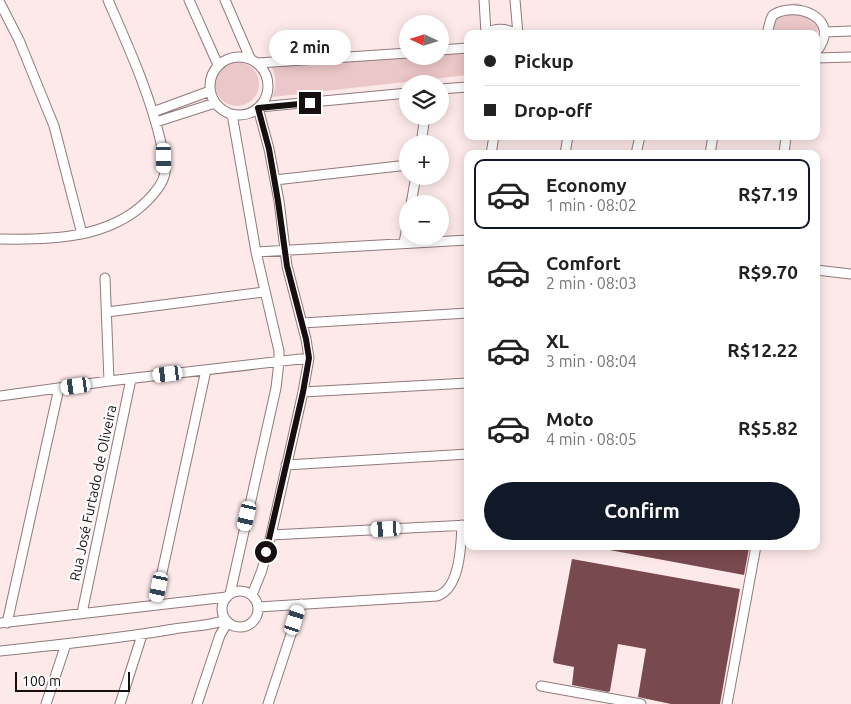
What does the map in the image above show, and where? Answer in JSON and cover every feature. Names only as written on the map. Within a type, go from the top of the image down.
[{"type":"street","points":[[0,240],[54,238],[82,234],[110,226],[142,206],[161,185],[164,173],[164,158],[156,122],[108,0]]},
{"type":"street","points":[[189,0],[218,65]]},
{"type":"street","points":[[224,0],[254,61],[264,71],[268,80],[268,90],[265,99],[258,108],[250,113],[232,114],[224,111],[215,103],[210,92],[210,80],[218,65],[233,57],[242,56],[254,61],[399,53]]},
{"type":"street","points":[[484,0],[485,30]]},
{"type":"street","points":[[515,0],[517,30]]},
{"type":"street","points":[[0,3],[19,40],[54,126],[82,234]]},
{"type":"street","points":[[768,30],[772,16],[778,5],[798,3],[808,5],[819,14],[824,26],[823,43],[820,47]]},
{"type":"street","points":[[492,30],[502,28],[507,30]]},
{"type":"street","points":[[825,32],[851,31]]},
{"type":"street","points":[[449,49],[464,48]]},
{"type":"street","points":[[820,58],[851,57]]},
{"type":"street","points":[[449,88],[464,86]]},
{"type":"street","points":[[153,112],[210,92]]},
{"type":"street","points":[[258,108],[399,94]]},
{"type":"street","points":[[156,122],[215,103]]},
{"type":"street","points":[[252,596],[262,570],[271,535],[309,358],[284,250],[275,180],[258,108]]},
{"type":"street","points":[[59,388],[3,623],[155,605],[228,595],[244,591],[252,596],[258,607],[255,619],[245,626],[233,625],[227,621],[222,609],[228,595],[276,388],[280,362],[277,340],[264,292],[256,252],[232,114]]},
{"type":"street","points":[[275,180],[399,166]]},
{"type":"street","points":[[449,241],[464,240]]},
{"type":"street","points":[[256,252],[399,243]]},
{"type":"street","points":[[820,270],[851,274]]},
{"type":"street","points":[[105,278],[109,381]]},
{"type":"street","points":[[107,312],[264,292]]},
{"type":"street","points":[[302,323],[464,313]]},
{"type":"street","points":[[0,396],[109,381],[309,358]]},
{"type":"street","points":[[155,605],[206,370]]},
{"type":"street","name":"Rua José Furtado de Oliveira","points":[[82,613],[131,379]]},
{"type":"street","points":[[303,392],[464,383]]},
{"type":"street","points":[[286,465],[464,454]]},
{"type":"street","points":[[271,535],[464,525]]},
{"type":"street","points":[[258,607],[437,596],[443,594],[448,591],[455,576],[464,529]]},
{"type":"street","points":[[727,704],[755,550]]},
{"type":"street","points":[[268,704],[301,604]]},
{"type":"street","points":[[0,651],[142,635],[227,621]]},
{"type":"street","points":[[197,704],[220,635],[227,621]]},
{"type":"street","points":[[120,704],[142,635]]},
{"type":"street","points":[[46,704],[66,644]]},
{"type":"street","points":[[541,686],[640,704]]},
{"type":"shaded area","points":[[796,3],[811,10],[817,19],[818,30],[774,30],[778,14]]},
{"type":"shaded area","points":[[464,51],[464,75],[449,77],[449,75],[399,75],[399,83],[272,97],[275,80],[274,72],[269,63],[399,56],[399,65],[449,65],[449,52]]},
{"type":"shaded area","points":[[241,62],[253,68],[258,75],[258,93],[253,100],[246,105],[233,106],[225,103],[218,96],[215,80],[218,72],[225,65]]},
{"type":"building","points":[[609,550],[749,550],[744,575]]},
{"type":"building","points":[[572,559],[740,589],[720,704],[671,704],[638,697],[646,649],[618,644],[610,691],[572,685],[574,667],[554,663],[553,660]]},
{"type":"route","points":[[266,552],[309,358],[306,339],[287,266],[269,149],[258,108],[310,103]]}]
